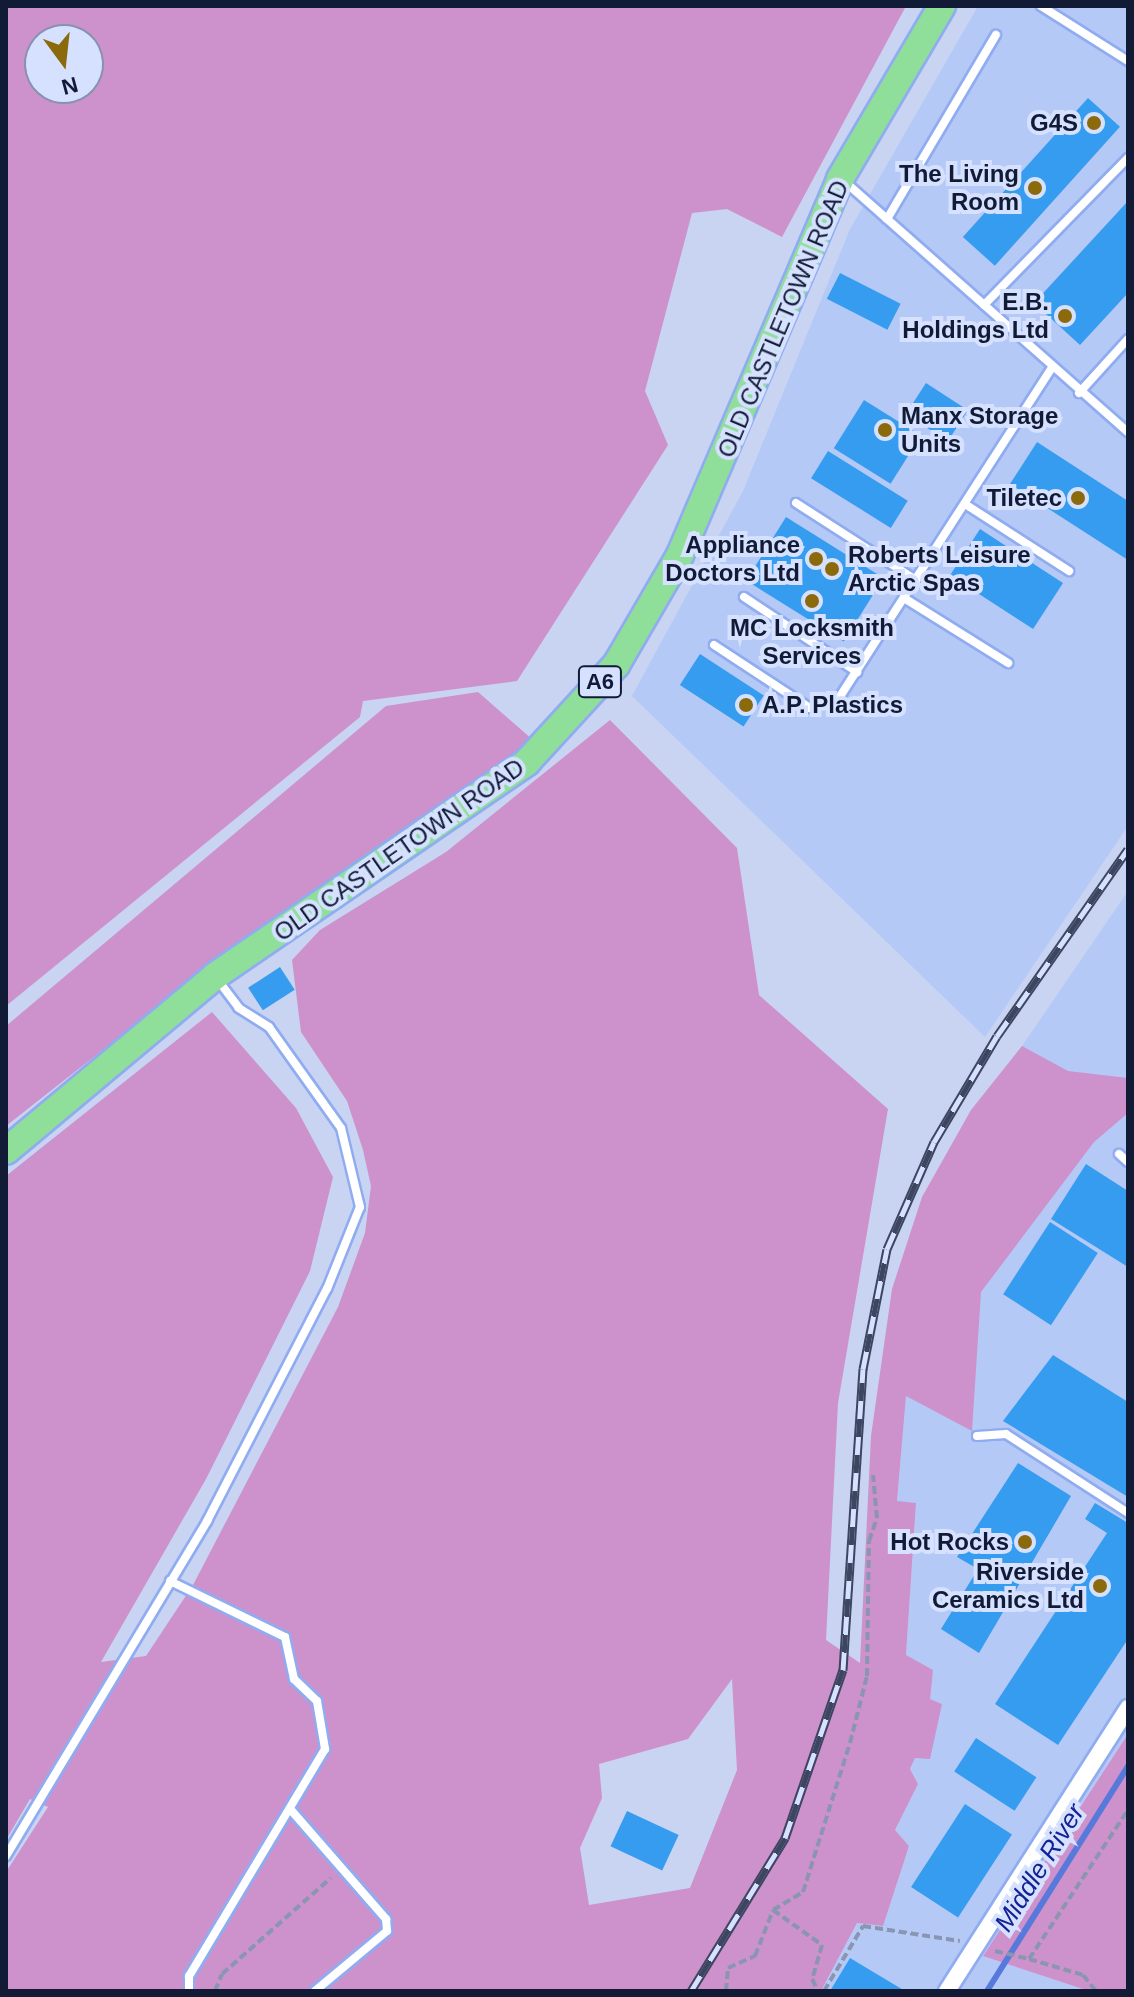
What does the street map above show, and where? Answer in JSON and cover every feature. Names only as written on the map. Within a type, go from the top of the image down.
[{"type":"highway","name":"OLD CASTLETOWN ROAD","points":[[6,1151],[215,976],[527,762],[616,665],[680,555],[840,179],[942,6]]},
{"type":"street","points":[[947,1991],[1128,1708]]},
{"type":"lane","points":[[1041,6],[1128,61]]},
{"type":"lane","points":[[887,219],[996,35]]},
{"type":"lane","points":[[984,305],[1128,158]]},
{"type":"lane","points":[[840,179],[1079,393],[1128,432]]},
{"type":"lane","points":[[1079,393],[1128,339]]},
{"type":"lane","points":[[714,645],[810,708],[839,698],[1052,368]]},
{"type":"lane","points":[[796,503],[916,580]]},
{"type":"lane","points":[[965,504],[1069,571]]},
{"type":"lane","points":[[744,597],[857,672]]},
{"type":"lane","points":[[904,598],[1008,663]]},
{"type":"lane","points":[[6,1856],[170,1581],[327,1289],[360,1207],[341,1128],[269,1027],[239,1008],[215,976]]},
{"type":"lane","points":[[1119,1154],[1128,1162]]},
{"type":"lane","points":[[977,1436],[1006,1434],[1128,1513]]},
{"type":"lane","points":[[170,1581],[285,1637],[294,1679],[317,1701],[325,1749],[189,1976],[189,1991]]},
{"type":"lane","points":[[291,1810],[386,1919],[387,1931],[315,1991]]},
{"type":"path","points":[[726,1991],[725,1972],[755,1956],[773,1910],[803,1892],[866,1685],[869,1541],[877,1518],[873,1475]]},
{"type":"path","points":[[1029,1959],[1128,1810]]},
{"type":"path","points":[[215,1991],[222,1974],[342,1869]]},
{"type":"path","points":[[773,1910],[822,1945],[812,1979],[821,1991],[863,1926],[975,1945]]},
{"type":"path","points":[[1001,1952],[1083,1975],[1096,1991]]},
{"type":"shaded area","points":[[6,6],[906,6],[782,237],[727,209],[692,213],[645,391],[668,445],[517,681],[363,701],[360,717],[6,1006]]},
{"type":"shaded area","points":[[978,6],[1128,6],[1128,826],[985,1037],[632,696],[743,491],[850,229]]},
{"type":"shaded area","points":[[478,692],[533,740],[433,822],[226,953],[6,1126],[6,1026],[386,706]]},
{"type":"shaded area","points":[[610,720],[737,848],[759,995],[888,1109],[838,1403],[826,1640],[860,1663],[871,1436],[892,1289],[922,1197],[971,1110],[1022,1046],[1068,1071],[1128,1078],[1128,1113],[1094,1142],[981,1292],[972,1431],[906,1396],[897,1501],[916,1503],[906,1655],[933,1670],[930,1699],[942,1704],[930,1759],[915,1758],[910,1769],[918,1784],[895,1830],[909,1846],[883,1926],[857,1923],[821,1991],[6,1991],[6,1872],[48,1807],[30,1799],[6,1840],[6,1176],[212,1012],[296,1108],[333,1177],[310,1271],[206,1479],[101,1662],[146,1656],[193,1585],[338,1307],[365,1233],[371,1186],[363,1150],[347,1101],[301,1032],[292,960],[320,930],[446,852]],"holes":[[[732,1679],[737,1770],[690,1888],[589,1905],[580,1848],[602,1798],[599,1764],[688,1739]]]},
{"type":"shaded area","points":[[1128,891],[1128,1734],[983,1956],[1089,1991],[821,1991],[857,1923],[882,1926],[909,1846],[895,1830],[918,1784],[910,1769],[942,1704],[930,1699],[906,1655],[916,1504],[897,1502],[906,1395],[938,1275],[1022,1046]]},
{"type":"shaded area","points":[[1128,1734],[1128,1991],[1089,1991],[983,1956]]},
{"type":"building","points":[[1088,98],[1120,127],[995,266],[963,237]]},
{"type":"building","points":[[1128,201],[1128,293],[1080,345],[1034,303]]},
{"type":"building","points":[[840,273],[901,304],[887,330],[827,299]]},
{"type":"building","points":[[926,383],[968,410],[948,441],[906,414]]},
{"type":"building","points":[[864,400],[921,436],[891,484],[834,448]]},
{"type":"building","points":[[1037,442],[1128,501],[1128,560],[1010,484]]},
{"type":"building","points":[[828,451],[908,501],[891,528],[811,478]]},
{"type":"building","points":[[786,517],[884,578],[844,642],[746,581]]},
{"type":"building","points":[[980,529],[1063,583],[1033,629],[950,575]]},
{"type":"building","points":[[700,654],[764,695],[744,726],[680,685]]},
{"type":"building","points":[[280,967],[295,990],[263,1010],[248,988]]},
{"type":"building","points":[[1086,1164],[1128,1191],[1128,1267],[1051,1219]]},
{"type":"building","points":[[1050,1222],[1098,1253],[1051,1325],[1003,1294]]},
{"type":"building","points":[[1053,1355],[1128,1402],[1128,1497],[1003,1421]]},
{"type":"building","points":[[1018,1463],[1071,1496],[979,1653],[941,1629],[978,1569],[957,1557]]},
{"type":"building","name":"Riverside Ceramics Ltd","points":[[1095,1503],[1128,1523],[1128,1639],[1058,1745],[995,1704],[1107,1533],[1085,1519]]},
{"type":"building","points":[[976,1738],[1036,1777],[1015,1811],[954,1772]]},
{"type":"building","points":[[965,1804],[1012,1834],[958,1918],[911,1887]]},
{"type":"building","points":[[627,1811],[679,1835],[662,1870],[611,1846]]},
{"type":"building","points":[[850,1958],[905,1991],[830,1991]]},
{"type":"waterway","name":"Middle River","points":[[987,1991],[1128,1766]]},
{"type":"railway","points":[[691,1991],[785,1838],[843,1670],[863,1369],[887,1249],[934,1142],[997,1036],[1128,849]]},
{"type":"place","name":"G4S","points":[[1094,123]]},
{"type":"place","name":"The Living Room","points":[[1035,188]]},
{"type":"place","name":"E.B. Holdings Ltd","points":[[1065,316]]},
{"type":"place","name":"Manx Storage Units","points":[[885,430]]},
{"type":"place","name":"Tiletec","points":[[1078,498]]},
{"type":"place","name":"Appliance Doctors Ltd","points":[[816,559]]},
{"type":"place","name":"Roberts Leisure Arctic Spas","points":[[832,569]]},
{"type":"place","name":"MC Locksmith Services","points":[[812,601]]},
{"type":"place","name":"A.P. Plastics","points":[[746,705]]},
{"type":"place","name":"Hot Rocks","points":[[1025,1542]]},
{"type":"place","name":"Riverside Ceramics Ltd","points":[[1100,1586]]}]
